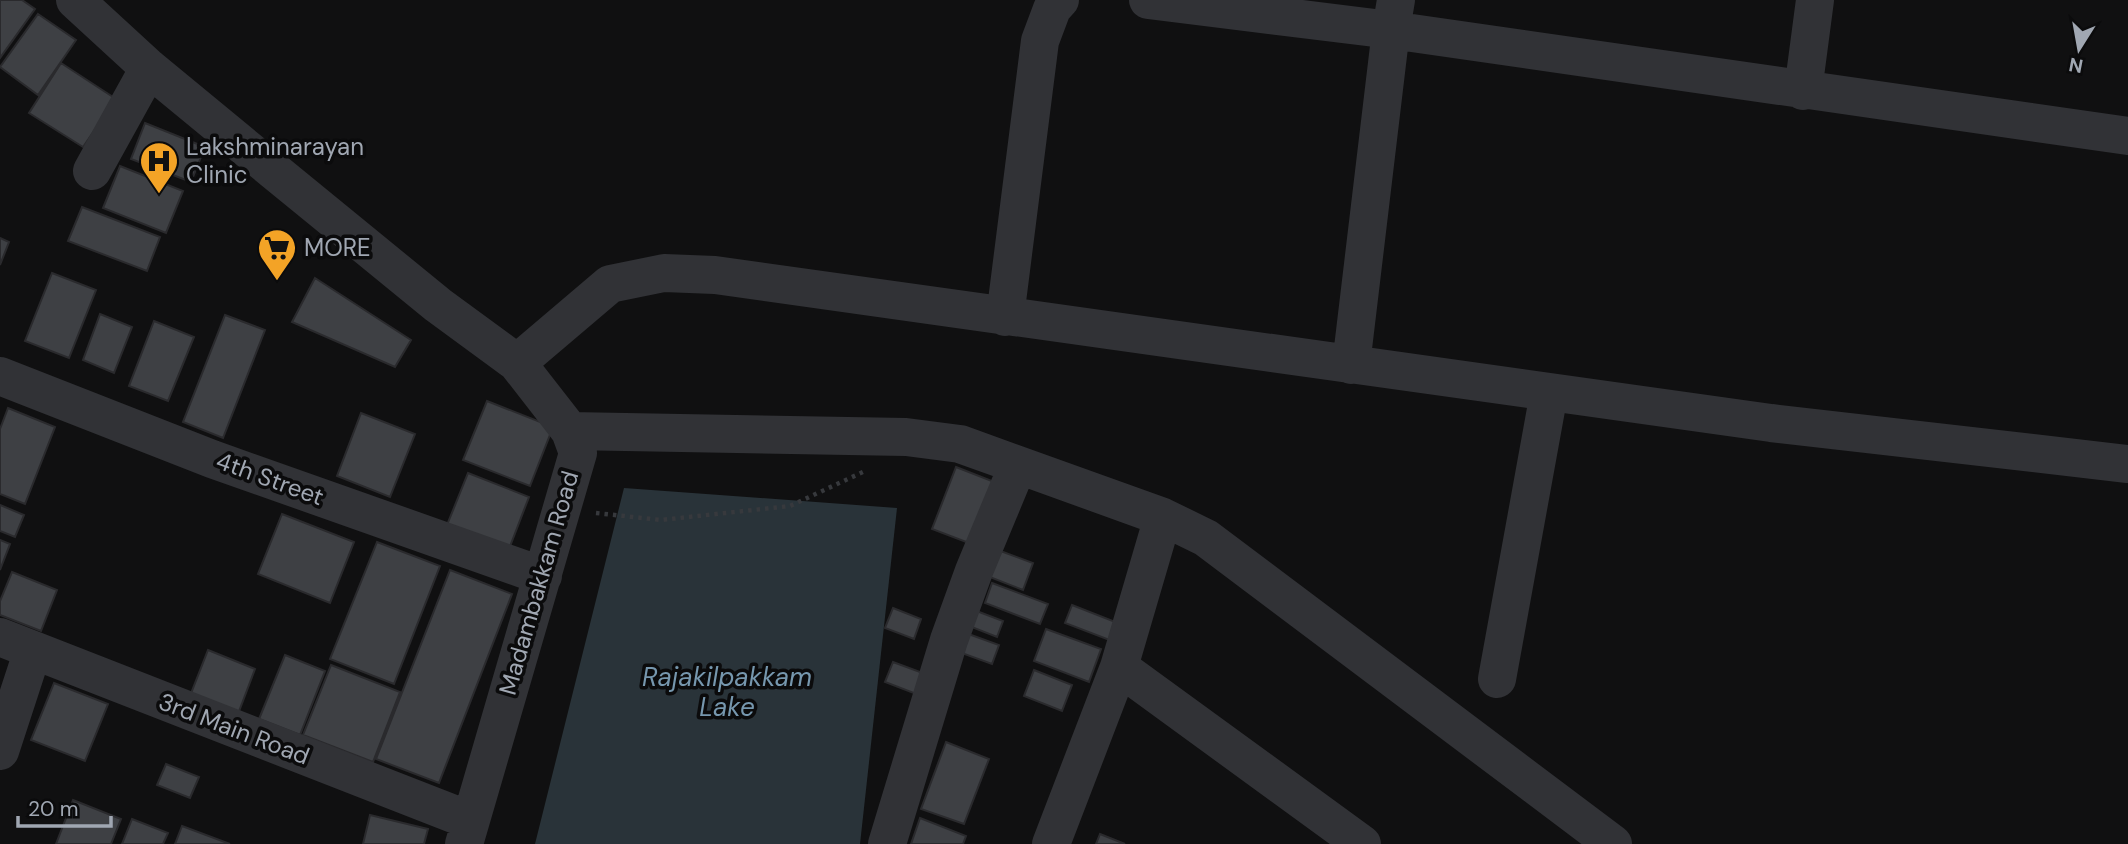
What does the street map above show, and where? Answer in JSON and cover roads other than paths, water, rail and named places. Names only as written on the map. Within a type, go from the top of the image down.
[{"type":"street","name":"Madambakkam Road","points":[[75,0],[149,68],[439,305],[517,363],[570,431],[578,453],[466,832]]},
{"type":"street","points":[[1005,317],[1040,41],[1052,9],[1060,0]]},
{"type":"street","points":[[1148,0],[1393,15],[1803,91],[2128,136]]},
{"type":"street","points":[[1803,91],[1815,0]]},
{"type":"street","points":[[1351,365],[1393,15]]},
{"type":"street","points":[[92,170],[149,68]]},
{"type":"street","points":[[517,363],[610,284],[664,273],[715,275],[1771,423],[2128,464]]},
{"type":"street","name":"4th Street","points":[[0,376],[212,459],[543,576]]},
{"type":"street","points":[[1497,679],[1549,393]]},
{"type":"street","points":[[570,431],[906,437],[960,444],[1163,517],[1206,538],[1613,844]]},
{"type":"street","points":[[887,844],[949,640],[1018,465]]},
{"type":"street","points":[[1051,844],[1119,667],[1163,517]]},
{"type":"street","points":[[0,751],[16,643]]},
{"type":"street","name":"3rd Main Road","points":[[16,643],[466,832]]},
{"type":"street","points":[[1119,667],[1362,844]]},
{"type":"water","name":"Rajakilpakkam Lake","points":[[624,488],[897,508],[860,844],[535,844]]},
{"type":"place","name":"Lakshminarayan Clinic","points":[[159,195]]},
{"type":"place","name":"MORE","points":[[277,282]]}]
